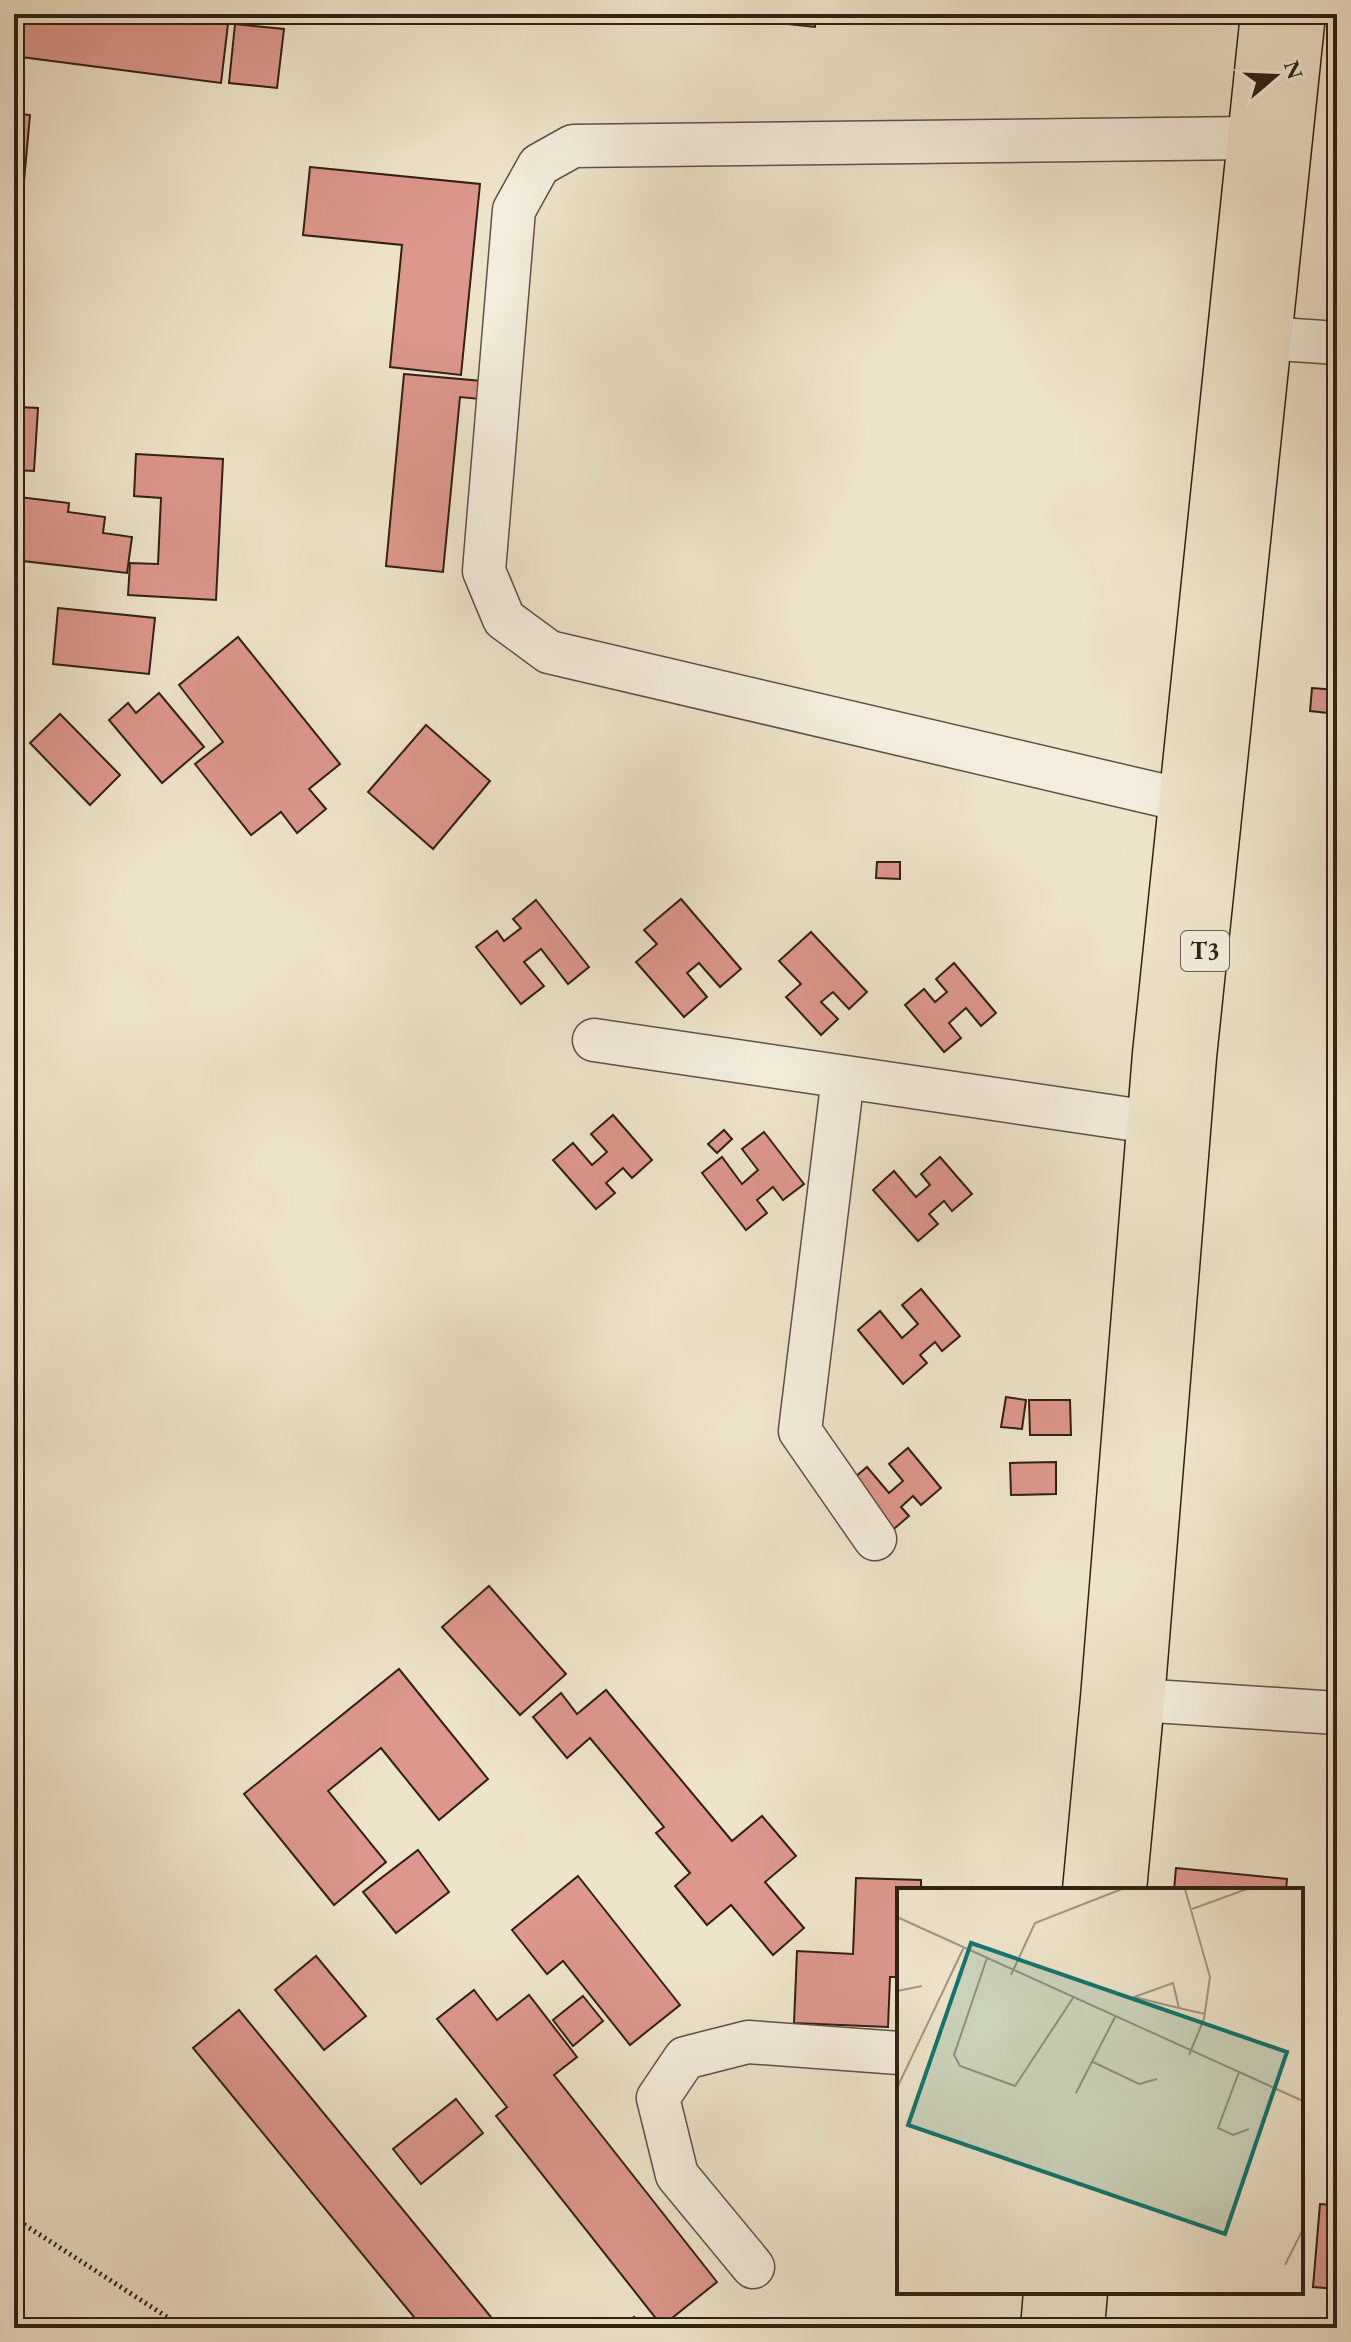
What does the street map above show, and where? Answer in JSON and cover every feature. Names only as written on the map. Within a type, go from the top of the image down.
[{"type":"highway","name":"T3","points":[[1124,1888],[1123,1699],[1169,1123],[1270,139],[1263,14]]},
{"type":"highway","name":"T3","points":[[1270,139],[1303,14]]},
{"type":"highway","name":"T3","points":[[1085,1888],[1123,1699]]},
{"type":"highway","points":[[1043,2328],[1046,2294]]},
{"type":"highway","points":[[1082,2328],[1085,2294]]},
{"type":"street","points":[[1201,802],[549,652],[504,619],[484,571],[514,210],[539,165],[573,146],[1270,139]]},
{"type":"street","points":[[1250,337],[1337,343]]},
{"type":"street","points":[[594,1040],[1169,1123]]},
{"type":"street","points":[[843,1077],[800,1431],[875,1539]]},
{"type":"street","points":[[1123,1699],[1337,1713]]},
{"type":"street","points":[[753,2267],[677,2175],[658,2098],[685,2058],[748,2042],[897,2053]]},
{"type":"path","points":[[14,2218],[184,2328]]},
{"type":"building","points":[[14,14],[148,14],[228,24],[221,83],[14,56]]},
{"type":"building","points":[[357,14],[461,14],[461,23]]},
{"type":"building","points":[[693,14],[816,14],[815,27]]},
{"type":"building","points":[[235,24],[284,29],[277,88],[229,83]]},
{"type":"building","points":[[14,113],[30,115],[14,291]]},
{"type":"building","points":[[310,167],[480,184],[461,375],[390,367],[402,245],[303,235]]},
{"type":"building","points":[[404,374],[482,381],[480,399],[460,397],[443,572],[386,566]]},
{"type":"building","points":[[18,407],[38,408],[34,471],[15,470]]},
{"type":"building","points":[[136,454],[223,459],[216,600],[128,595],[130,563],[158,564],[161,498],[134,496]]},
{"type":"building","points":[[19,497],[69,503],[68,512],[105,517],[103,533],[132,537],[127,573],[14,560]]},
{"type":"building","points":[[58,608],[155,618],[149,674],[53,664]]},
{"type":"building","points":[[238,637],[340,764],[309,789],[326,809],[297,833],[281,812],[251,835],[195,764],[223,742],[179,685]]},
{"type":"building","points":[[1312,688],[1337,690],[1337,714],[1310,711]]},
{"type":"building","points":[[159,693],[204,747],[162,783],[109,720],[128,703],[136,713]]},
{"type":"building","points":[[60,714],[120,775],[90,805],[30,743]]},
{"type":"building","points":[[426,725],[490,781],[433,849],[368,792]]},
{"type":"building","points":[[877,862],[900,862],[900,879],[876,878]]},
{"type":"building","points":[[681,899],[741,969],[720,987],[699,963],[687,973],[707,997],[684,1017],[636,962],[657,944],[644,930]]},
{"type":"building","points":[[536,900],[589,967],[568,984],[541,949],[524,962],[544,986],[521,1004],[476,947],[497,931],[504,941],[521,928],[513,919]]},
{"type":"building","points":[[811,932],[867,992],[849,1009],[833,992],[821,1002],[838,1019],[821,1035],[786,997],[801,984],[779,961]]},
{"type":"building","points":[[954,963],[996,1013],[981,1026],[966,1008],[949,1023],[961,1038],[944,1052],[905,1005],[924,989],[935,1002],[947,992],[936,979]]},
{"type":"building","points":[[613,1115],[652,1160],[632,1178],[623,1168],[606,1183],[615,1193],[596,1209],[553,1160],[573,1143],[592,1165],[607,1152],[591,1134]]},
{"type":"building","points":[[724,1130],[732,1139],[717,1153],[708,1144]]},
{"type":"building","points":[[764,1132],[804,1184],[783,1200],[773,1187],[757,1200],[767,1213],[746,1230],[702,1173],[722,1157],[742,1184],[758,1170],[742,1149]]},
{"type":"building","points":[[940,1157],[972,1194],[952,1211],[944,1201],[929,1214],[938,1224],[918,1241],[873,1190],[894,1171],[916,1197],[930,1185],[921,1174]]},
{"type":"building","points":[[921,1289],[960,1336],[942,1351],[935,1342],[920,1355],[927,1363],[903,1384],[858,1330],[880,1311],[902,1338],[918,1324],[902,1305]]},
{"type":"building","points":[[1006,1397],[1026,1400],[1022,1429],[1001,1427]]},
{"type":"building","points":[[1029,1400],[1070,1400],[1071,1435],[1030,1435]]},
{"type":"building","points":[[908,1448],[941,1488],[921,1505],[913,1496],[901,1507],[909,1516],[888,1534],[847,1484],[867,1467],[889,1493],[903,1481],[889,1464]]},
{"type":"building","points":[[1056,1462],[1056,1494],[1011,1495],[1010,1463]]},
{"type":"building","points":[[489,1586],[566,1674],[520,1715],[442,1627]]},
{"type":"building","points":[[399,1669],[488,1779],[439,1820],[381,1748],[328,1791],[386,1862],[334,1905],[244,1794]]},
{"type":"building","points":[[606,1690],[732,1841],[762,1816],[796,1856],[765,1882],[804,1928],[773,1955],[731,1905],[707,1925],[675,1886],[690,1873],[656,1833],[664,1827],[590,1738],[567,1758],[533,1717],[561,1693],[577,1714]]},
{"type":"building","points":[[418,1850],[449,1892],[396,1933],[363,1892]]},
{"type":"building","points":[[1176,1868],[1287,1879],[1286,1888],[1174,1888]]},
{"type":"building","points":[[578,1876],[680,2005],[630,2045],[563,1961],[547,1974],[512,1930]]},
{"type":"building","points":[[856,1878],[921,1880],[921,1888],[897,1888],[897,1977],[890,1977],[888,2027],[794,2023],[797,1951],[853,1954]]},
{"type":"building","points":[[316,1956],[366,2016],[324,2050],[275,1990]]},
{"type":"building","points":[[474,1990],[497,2020],[529,1995],[577,2057],[554,2075],[717,2282],[662,2326],[496,2116],[507,2107],[437,2019]]},
{"type":"building","points":[[583,1996],[603,2021],[573,2046],[553,2020]]},
{"type":"building","points":[[239,2010],[500,2328],[423,2328],[193,2048]]},
{"type":"building","points":[[456,2099],[483,2133],[421,2184],[393,2149]]},
{"type":"building","points":[[1335,2188],[1337,2289],[1313,2287],[1320,2204],[1333,2205]]},
{"type":"building","points":[[634,2317],[643,2328],[620,2328]]}]
